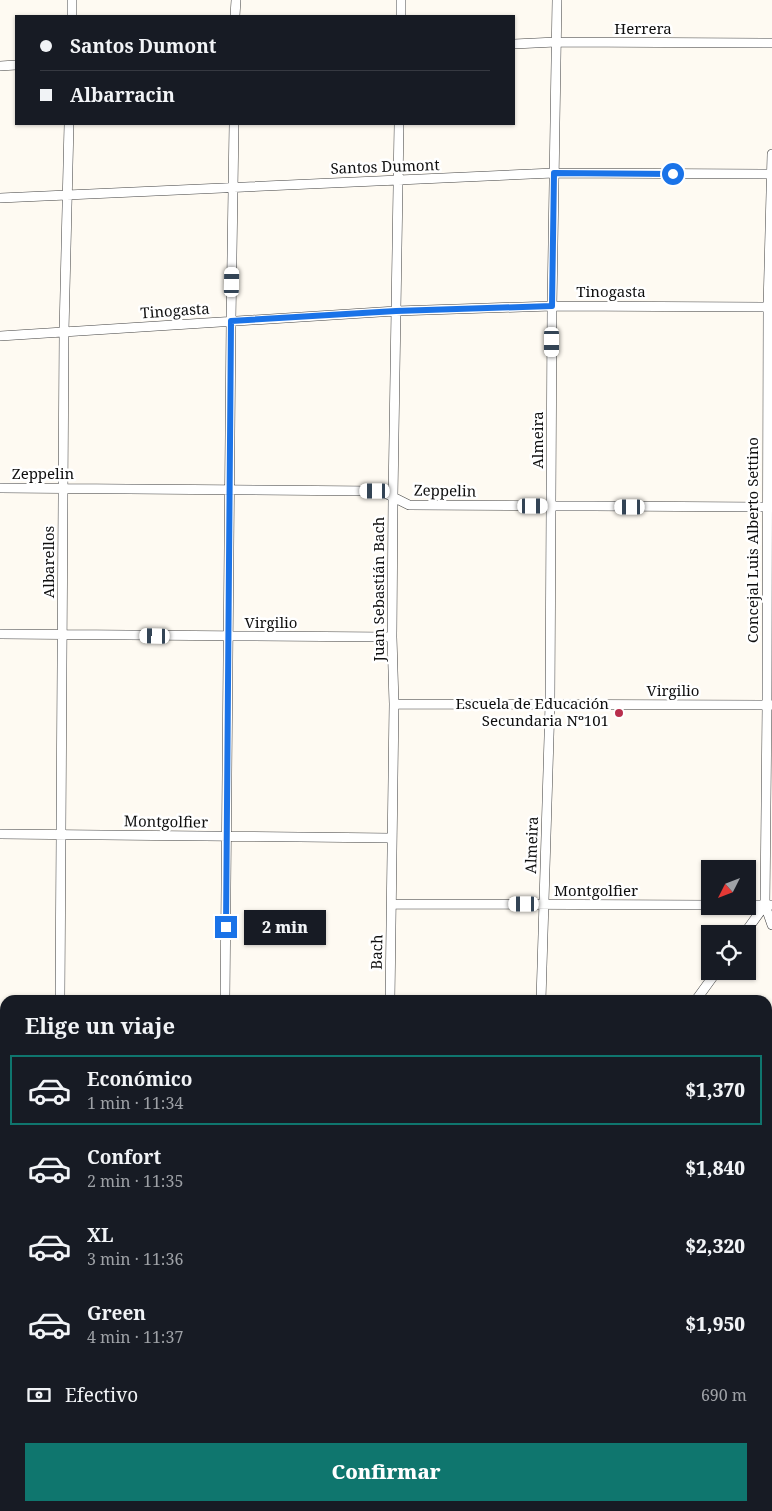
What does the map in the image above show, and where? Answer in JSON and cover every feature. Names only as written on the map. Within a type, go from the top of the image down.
[{"type":"street","points":[[72,0],[72,15]]},
{"type":"street","points":[[235,15],[236,0]]},
{"type":"street","points":[[401,0],[401,15]]},
{"type":"street","name":"Almeira","points":[[541,995],[550,704],[552,306],[557,0]]},
{"type":"street","name":"Herrera","points":[[515,44],[556,42],[772,43]]},
{"type":"street","points":[[0,66],[15,66]]},
{"type":"street","name":"Albarellos","points":[[60,995],[64,332],[70,125]]},
{"type":"street","points":[[225,995],[234,125]]},
{"type":"street","name":"Juan Sebastián Bach","points":[[392,904],[391,838],[394,704],[392,637],[393,498],[399,125]]},
{"type":"street","name":"Concejal Luis Alberto Settino","points":[[772,154],[768,905],[772,925]]},
{"type":"street","name":"Santos Dumont","points":[[0,198],[554,173],[772,174]]},
{"type":"street","name":"Tinogasta","points":[[0,336],[396,311],[552,306],[770,307]]},
{"type":"street","name":"Zeppelin","points":[[0,488],[375,491],[409,505],[769,506]]},
{"type":"street","name":"Virgilio","points":[[0,634],[392,637]]},
{"type":"street","name":"Virgilio","points":[[394,704],[770,705]]},
{"type":"street","name":"Montgolfier","points":[[0,834],[391,838]]},
{"type":"street","name":"Montgolfier","points":[[392,904],[701,905]]},
{"type":"street","name":"Bach","points":[[390,995],[392,904]]},
{"type":"street","points":[[751,925],[768,905]]},
{"type":"street","points":[[700,995],[710,980]]},
{"type":"place","name":"Escuela de Educación Secundaria Nº101","points":[[619,713]]},
{"type":"route","points":[[226,927],[231,321],[396,311],[552,306],[554,173],[673,174]]}]
